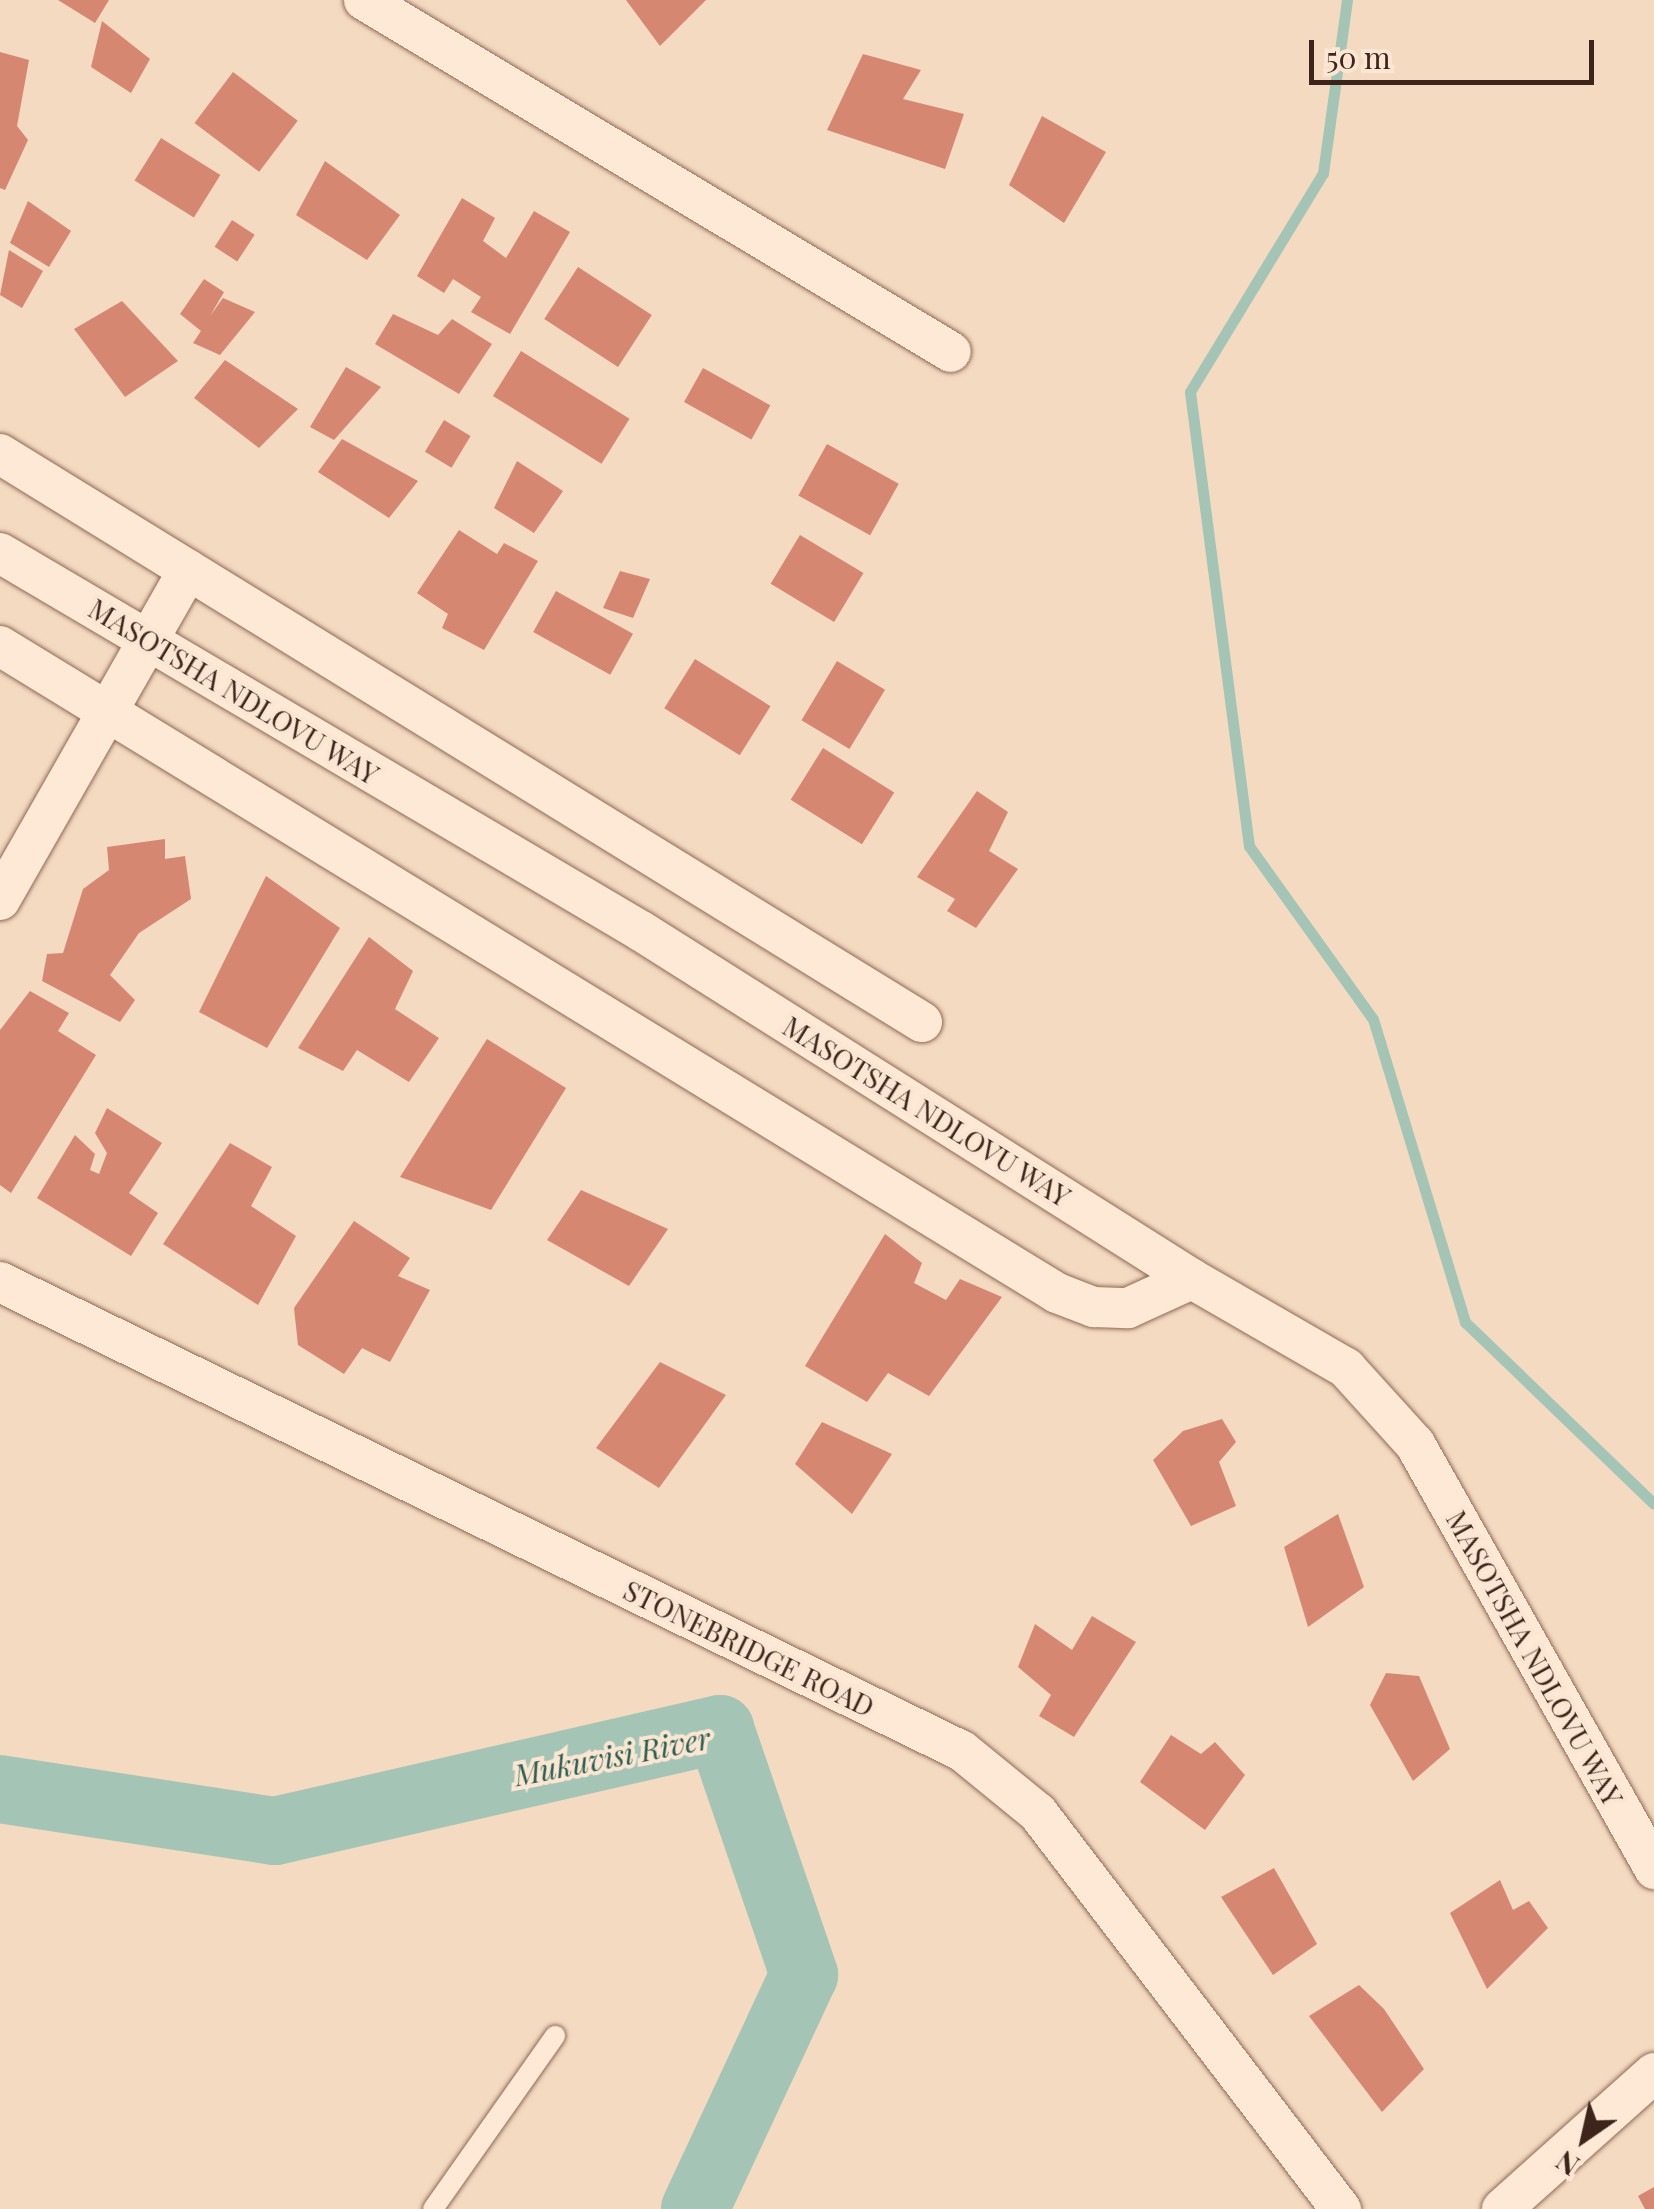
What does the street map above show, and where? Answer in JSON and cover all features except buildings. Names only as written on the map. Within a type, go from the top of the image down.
[{"type":"street","points":[[364,0],[951,352]]},
{"type":"street","points":[[0,454],[922,1022]]},
{"type":"street","name":"MASOTSHA NDLOVU WAY","points":[[0,553],[641,931],[1192,1279],[1346,1368],[1415,1444],[1654,1869]]},
{"type":"street","points":[[0,900],[112,712],[188,570]]},
{"type":"street","points":[[0,646],[1056,1293],[1094,1307],[1128,1308],[1192,1279]]},
{"type":"street","name":"STONEBRIDGE ROAD","points":[[0,1282],[962,1751],[1003,1780],[1069,1852],[1341,2209]]},
{"type":"street","points":[[1502,2209],[1654,2073]]},
{"type":"lane","points":[[432,2209],[555,2036]]},
{"type":"waterway","points":[[1347,0],[1323,173],[1190,392],[1249,846],[1373,1019],[1465,1322],[1654,1504]]},
{"type":"waterway","name":"Mukuvisi River","points":[[0,1789],[275,1831],[720,1729],[804,1975],[695,2209]]}]
